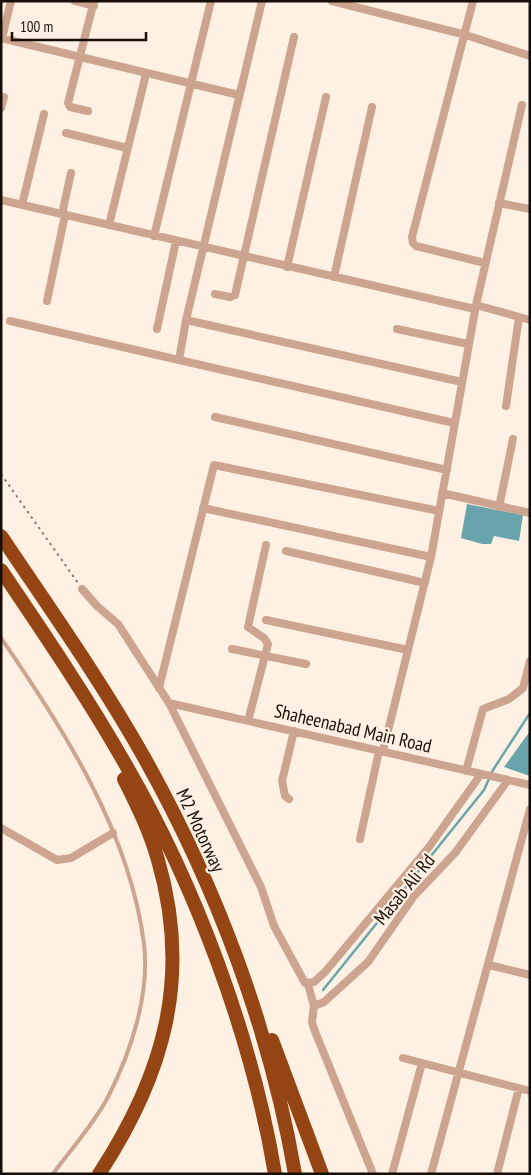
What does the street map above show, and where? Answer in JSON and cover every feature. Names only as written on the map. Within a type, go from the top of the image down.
[{"type":"highway","name":"M2 Motorway","points":[[1,536],[121,717],[167,802],[209,890],[246,989],[272,1072],[295,1174]]},
{"type":"highway","name":"M2 Motorway","points":[[1,570],[128,768],[192,900],[213,952],[242,1036],[264,1119],[275,1174]]},
{"type":"highway","points":[[31,615],[108,748],[145,823],[160,868],[170,921],[172,984],[168,1015],[158,1057],[132,1120],[99,1174]]},
{"type":"highway","points":[[167,802],[206,868],[258,997],[279,1062],[322,1174]]},
{"type":"street","points":[[11,1],[2,38],[239,96]]},
{"type":"street","points":[[75,1],[94,3],[78,58],[68,105],[88,111]]},
{"type":"street","points":[[154,236],[211,1]]},
{"type":"street","points":[[178,360],[202,248],[262,1]]},
{"type":"street","points":[[332,1],[466,35],[530,56]]},
{"type":"street","points":[[473,1],[466,35],[412,237],[413,243],[423,248],[484,263]]},
{"type":"street","points":[[215,294],[234,297],[294,38]]},
{"type":"street","points":[[109,225],[146,74]]},
{"type":"street","points":[[1,108],[4,97]]},
{"type":"street","points":[[287,266],[326,97]]},
{"type":"street","points":[[360,839],[431,557],[484,263],[522,105]]},
{"type":"street","points":[[334,277],[372,107]]},
{"type":"street","points":[[22,205],[44,114]]},
{"type":"street","points":[[66,133],[127,148]]},
{"type":"street","points":[[47,301],[71,173]]},
{"type":"street","points":[[1,200],[202,248],[530,320]]},
{"type":"street","points":[[499,202],[530,208]]},
{"type":"street","points":[[158,329],[176,241]]},
{"type":"street","points":[[506,406],[519,317]]},
{"type":"street","points":[[186,320],[462,382]]},
{"type":"street","points":[[10,321],[454,423]]},
{"type":"street","points":[[397,329],[468,344]]},
{"type":"street","points":[[215,417],[447,470]]},
{"type":"street","points":[[499,507],[514,439]]},
{"type":"street","points":[[159,688],[214,464],[439,511]]},
{"type":"street","points":[[442,493],[530,513]]},
{"type":"street","points":[[203,508],[431,557]]},
{"type":"street","points":[[248,721],[268,644],[266,640],[248,627],[266,545]]},
{"type":"street","points":[[286,551],[425,583]]},
{"type":"street","points":[[82,589],[96,606],[118,624],[169,704],[261,887],[274,926],[301,978],[308,984],[314,1006],[312,1022],[314,1029],[373,1174]]},
{"type":"street","points":[[266,620],[408,650]]},
{"type":"street","points":[[232,649],[306,664]]},
{"type":"street","points":[[466,771],[483,709],[509,698],[522,688],[530,661]]},
{"type":"street","name":"Shaheenabad Main Road","points":[[169,704],[530,786]]},
{"type":"street","points":[[289,799],[285,796],[282,782],[294,731]]},
{"type":"street","points":[[308,984],[325,972],[429,847],[481,774]]},
{"type":"street","name":"Masab Ali Rd","points":[[314,1006],[324,1002],[368,962],[414,896],[455,853],[508,780]]},
{"type":"street","points":[[432,1174],[530,809]]},
{"type":"street","points":[[1,828],[57,860],[71,858],[113,833]]},
{"type":"street","points":[[489,965],[530,975]]},
{"type":"street","points":[[403,1058],[530,1091]]},
{"type":"street","points":[[392,1174],[422,1063]]},
{"type":"street","points":[[496,1174],[519,1088]]},
{"type":"lane","points":[[1,638],[44,702],[81,763],[113,833],[136,906],[144,944],[144,982],[138,1014],[125,1057],[108,1098],[53,1174]]},
{"type":"path","points":[[1,474],[82,589]]},
{"type":"water","points":[[467,504],[523,515],[519,541],[494,536],[491,544],[482,544],[461,538]]},
{"type":"water","points":[[530,731],[530,776],[504,767]]},
{"type":"waterway","points":[[323,990],[484,790],[493,770],[530,713]]}]
